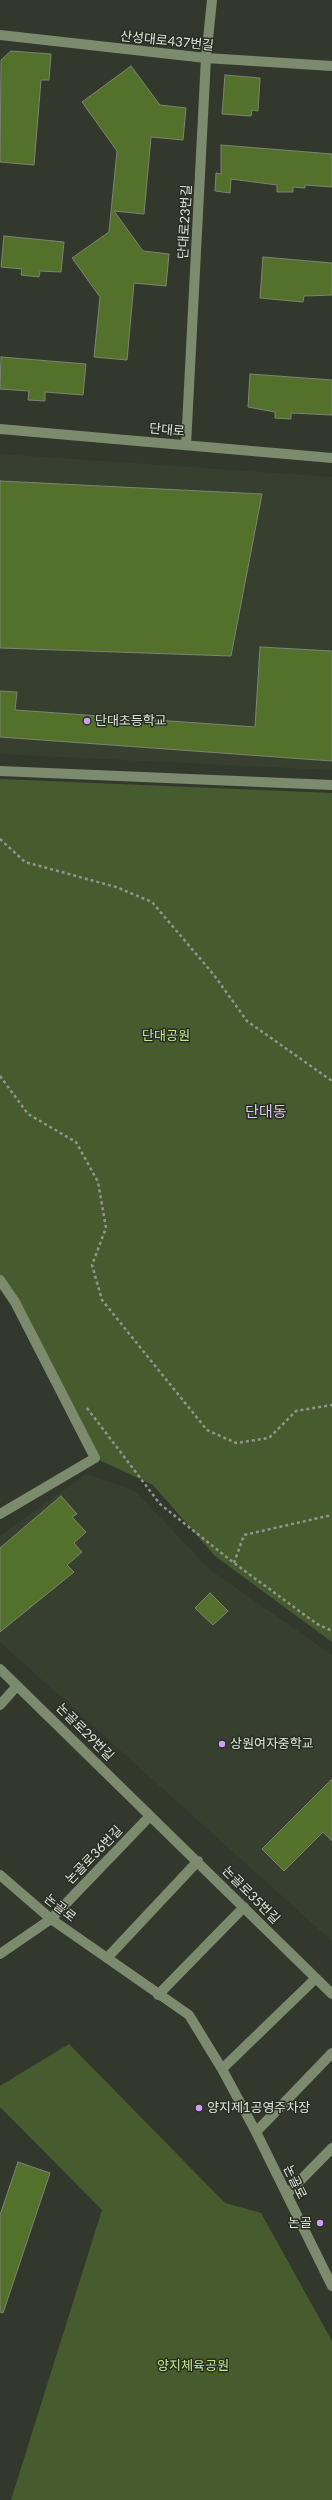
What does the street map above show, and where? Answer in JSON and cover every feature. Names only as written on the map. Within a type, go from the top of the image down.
[{"type":"street","name":"단대로23번길","points":[[186,445],[206,58],[212,0]]},
{"type":"street","name":"산성대로437번길","points":[[0,35],[206,58],[332,66]]},
{"type":"street","name":"단대로","points":[[0,429],[332,458]]},
{"type":"street","points":[[0,771],[332,785]]},
{"type":"street","points":[[0,1280],[15,1302],[95,1458],[0,1514]]},
{"type":"street","name":"논골로29번길","points":[[0,1669],[16,1687],[48,1713],[150,1816]]},
{"type":"street","points":[[0,1704],[16,1687]]},
{"type":"street","name":"논골로35번길","points":[[150,1816],[198,1861],[315,1979],[332,1994]]},
{"type":"street","name":"논골로36번길","points":[[0,1954],[50,1919],[150,1816]]},
{"type":"street","points":[[107,1958],[198,1861]]},
{"type":"street","name":"논골로","points":[[0,1875],[50,1919],[189,2015],[222,2069],[256,2132],[332,2286]]},
{"type":"street","points":[[158,1995],[244,1907]]},
{"type":"street","points":[[222,2069],[315,1979]]},
{"type":"street","points":[[256,2132],[332,2053]]},
{"type":"street","points":[[286,2194],[332,2148]]},
{"type":"path","points":[[0,839],[25,862],[116,887],[152,902],[214,975],[247,1021],[332,1081]]},
{"type":"path","points":[[0,1076],[28,1114],[76,1142],[98,1182],[106,1228],[92,1265],[102,1300],[207,1430],[236,1443],[269,1438],[296,1411],[332,1405]]},
{"type":"path","points":[[84,1404],[160,1504],[234,1563],[317,1624],[332,1631]]},
{"type":"path","points":[[234,1563],[244,1535],[332,1515]]},
{"type":"shaded area","points":[[0,454],[332,477],[332,770],[0,754]]},
{"type":"shaded area","name":"상원여자중학교","points":[[86,1474],[135,1491],[210,1570],[332,1655],[332,1941],[0,1642],[0,1536]]},
{"type":"green space","name":"단대공원","points":[[0,779],[332,793],[332,1642],[215,1556],[153,1485],[95,1458],[0,1280]]},
{"type":"green space","name":"양지체육공원","points":[[69,2044],[225,2203],[261,2213],[332,2341],[332,2500],[11,2500],[102,2210],[0,2107],[0,2086]]},
{"type":"building","points":[[11,51],[51,54],[49,80],[41,80],[34,165],[0,162],[1,60]]},
{"type":"building","points":[[131,66],[160,105],[186,108],[183,140],[151,137],[144,214],[114,211],[143,251],[169,254],[166,286],[134,283],[127,360],[94,357],[100,297],[72,258],[109,232],[117,151],[82,102]]},
{"type":"building","points":[[225,75],[260,78],[258,111],[252,110],[251,116],[222,114]]},
{"type":"building","points":[[221,145],[332,154],[332,187],[305,185],[305,188],[293,187],[293,192],[277,192],[277,185],[231,179],[230,193],[215,191],[216,173],[221,174]]},
{"type":"building","points":[[4,236],[64,242],[61,272],[40,271],[39,277],[21,275],[22,269],[1,267]]},
{"type":"building","points":[[263,257],[332,263],[332,295],[304,296],[303,302],[260,298]]},
{"type":"building","points":[[1,357],[86,364],[83,395],[45,392],[45,401],[28,400],[29,391],[0,389]]},
{"type":"building","points":[[250,374],[332,380],[332,415],[291,413],[291,419],[275,418],[275,412],[248,407]]},
{"type":"building","points":[[0,481],[262,494],[231,656],[0,648]]},
{"type":"building","name":"단대초등학교","points":[[260,647],[332,651],[332,761],[0,737],[0,691],[17,692],[15,710],[255,727]]},
{"type":"building","points":[[61,1496],[77,1514],[72,1517],[86,1532],[74,1543],[82,1552],[67,1565],[74,1572],[0,1632],[0,1548]]},
{"type":"building","points":[[210,1593],[228,1611],[213,1625],[195,1608]]},
{"type":"building","points":[[332,1779],[332,1841],[323,1832],[284,1871],[262,1849]]},
{"type":"building","points":[[18,2162],[50,2173],[3,2313],[0,2312],[0,2215]]},
{"type":"place","name":"단대초등학교","points":[[87,721]]},
{"type":"place","name":"상원여자중학교","points":[[222,1744]]},
{"type":"place","name":"양지제1공영주차장","points":[[199,2108]]},
{"type":"place","name":"논골","points":[[320,2223]]},
{"type":"district","name":"단대동","points":[[266,1112]]}]
